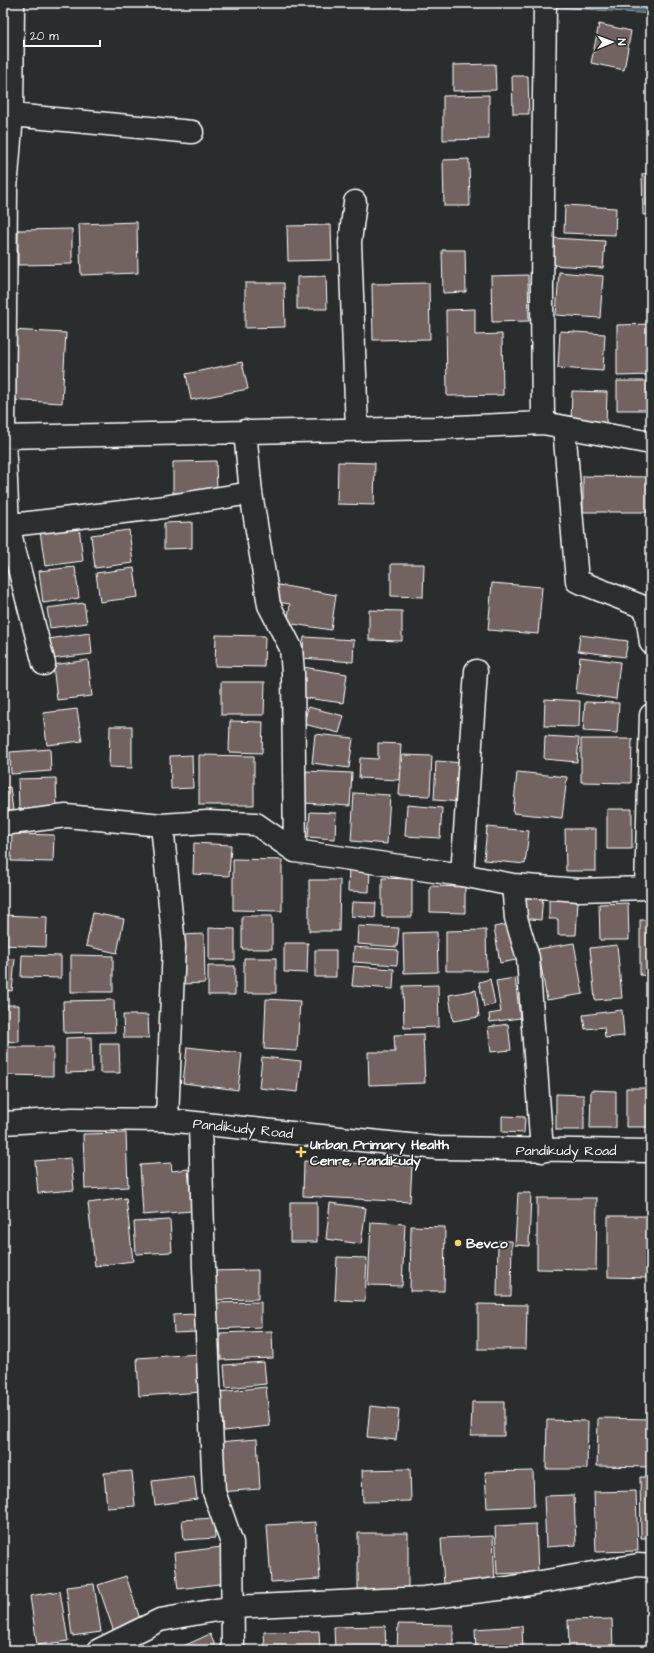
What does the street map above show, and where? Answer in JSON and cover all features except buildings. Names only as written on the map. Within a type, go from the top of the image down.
[{"type":"street","points":[[13,3],[12,115],[4,189],[5,526],[44,664]]},
{"type":"street","points":[[545,3],[542,289],[554,425],[578,582],[646,608],[651,643]]},
{"type":"street","points":[[12,115],[192,132]]},
{"type":"street","points":[[355,202],[350,242],[357,429]]},
{"type":"street","points":[[4,437],[76,437],[244,431],[554,425],[651,443]]},
{"type":"street","points":[[244,431],[251,493],[269,605],[291,648],[293,673],[295,851]]},
{"type":"street","points":[[5,526],[157,508],[251,493]]},
{"type":"street","points":[[462,875],[476,671]]},
{"type":"street","points":[[3,824],[66,816],[162,825],[206,822],[256,824],[295,851],[462,875],[513,885],[579,890],[646,888],[651,715]]},
{"type":"street","points":[[162,825],[174,945],[167,1120]]},
{"type":"street","points":[[513,885],[516,918],[528,958],[542,1151]]},
{"type":"street","name":"Pandikudy Road","points":[[3,1123],[72,1119],[167,1120],[438,1148],[542,1151],[651,1151]]},
{"type":"street","points":[[200,1124],[204,1267],[214,1492],[232,1543],[233,1650]]},
{"type":"street","points":[[99,1650],[160,1620],[233,1607],[424,1598],[507,1588],[638,1565],[651,1566]]},
{"type":"water","points":[[504,3],[651,3],[651,14]]},
{"type":"place","name":"Urban Primary Health Cenre, Pandikudy","points":[[301,1152]]},
{"type":"place","name":"Bevco","points":[[458,1243]]}]
